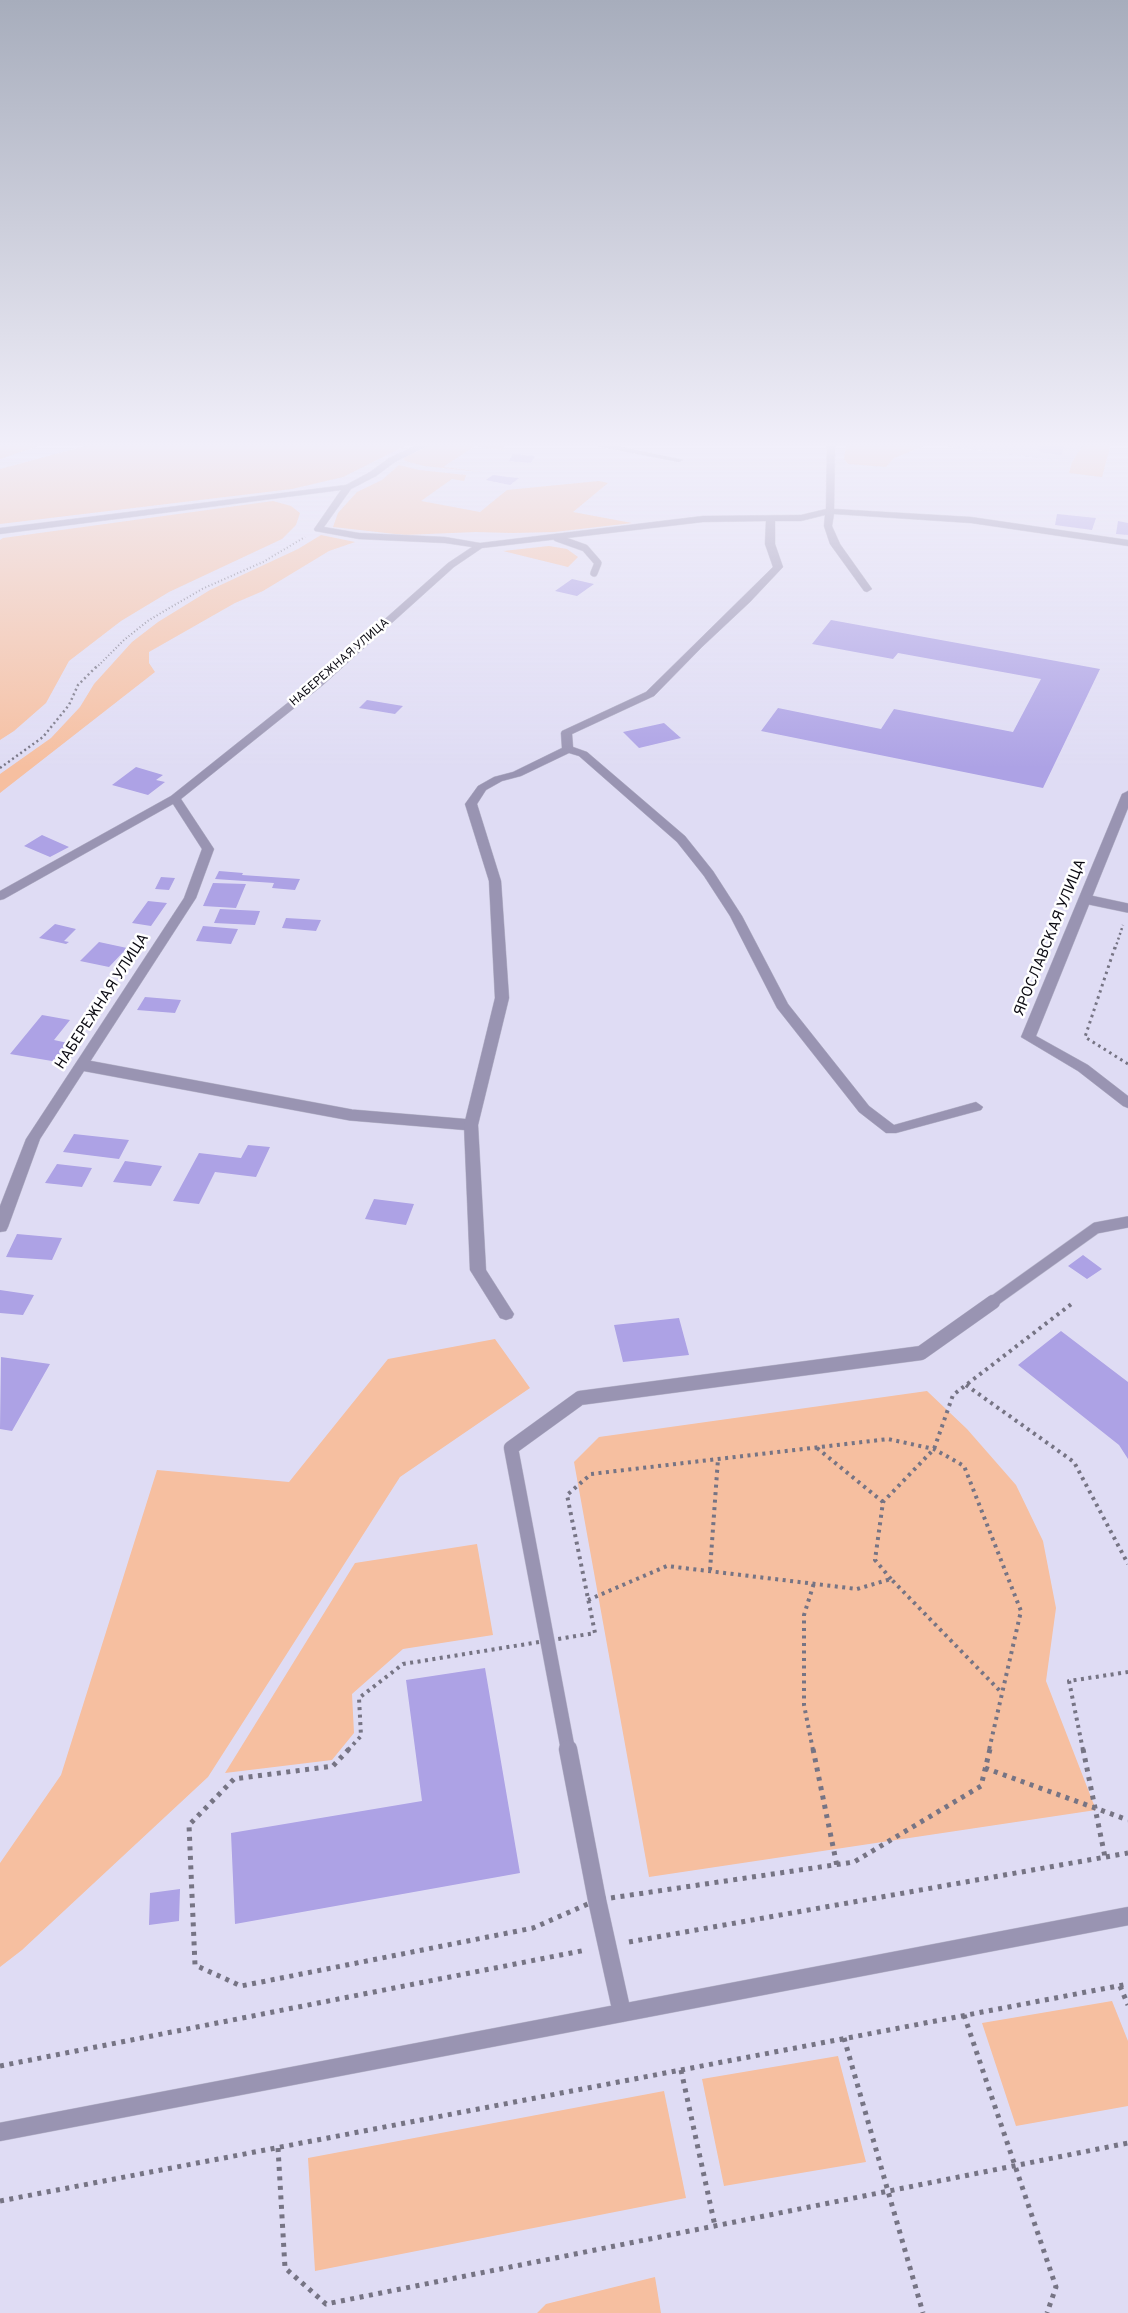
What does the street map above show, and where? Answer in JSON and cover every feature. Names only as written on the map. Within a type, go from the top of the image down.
[{"type":"street","name":"НАБЕРЕЖНАЯ УЛИЦА","points":[[0,896],[175,798],[319,683],[452,565],[471,552]]},
{"type":"street","points":[[568,749],[566,733],[650,694],[698,645],[748,600],[778,567],[773,552]]},
{"type":"street","points":[[841,552],[867,589]]},
{"type":"street","points":[[506,1314],[478,1270],[471,1125],[502,998],[495,882],[471,804],[482,788],[498,779],[518,774],[568,749],[583,754],[681,839],[709,874],[736,916],[782,1005],[864,1109],[891,1130],[976,1107]]},
{"type":"street","name":"ЯРОСЛАВСКАЯ УЛИЦА","points":[[1128,794],[1028,1038],[1083,1068],[1128,1103]]},
{"type":"street","name":"НАБЕРЕЖНАЯ УЛИЦА","points":[[0,1227],[33,1139],[190,898],[208,849],[175,798]]},
{"type":"lane","points":[[588,552],[598,563],[594,573]]},
{"type":"lane","points":[[1085,899],[1128,908]]},
{"type":"lane","points":[[82,1065],[351,1116],[471,1125]]},
{"type":"lane","points":[[622,2013],[597,1900],[511,1448],[580,1398],[921,1354],[1096,1228],[1128,1222]]},
{"type":"lane","points":[[0,2132],[1128,1916]]},
{"type":"path","points":[[0,768],[43,737],[69,705],[78,685],[124,640],[149,620],[202,589],[263,562],[280,552]]},
{"type":"path","points":[[1125,919],[1085,1037],[1128,1064]]},
{"type":"path","points":[[1002,1694],[875,1560],[883,1502],[934,1449],[953,1395],[1074,1302]]},
{"type":"path","points":[[966,1385],[1074,1462],[1128,1564]]},
{"type":"path","points":[[888,1439],[934,1449],[964,1466],[1022,1611],[981,1786],[854,1862],[837,1866],[597,1900],[533,1928],[241,1986],[195,1965],[189,1825],[234,1779],[333,1766],[361,1736],[359,1698],[403,1664],[595,1633],[588,1600],[567,1495],[591,1474],[888,1439]]},
{"type":"path","points":[[817,1448],[883,1502]]},
{"type":"path","points":[[710,1570],[718,1459]]},
{"type":"path","points":[[588,1600],[666,1566],[857,1588],[891,1579]]},
{"type":"path","points":[[814,1583],[804,1614],[804,1705],[837,1866]]},
{"type":"path","points":[[1105,1857],[1069,1681],[1128,1672]]},
{"type":"path","points":[[985,1768],[1128,1820]]},
{"type":"path","points":[[0,2066],[608,1945],[1128,1853]]},
{"type":"path","points":[[0,2202],[1128,1984]]},
{"type":"path","points":[[1120,1986],[1128,2005]]},
{"type":"path","points":[[964,2015],[1056,2287],[1047,2313]]},
{"type":"path","points":[[844,2038],[886,2192],[923,2313]]},
{"type":"path","points":[[681,2070],[715,2226]]},
{"type":"path","points":[[278,2148],[285,2268],[326,2304],[1128,2143]]},
{"type":"shaded area","points":[[0,552],[254,552],[169,592],[121,621],[69,661],[46,703],[14,731],[0,740]]},
{"type":"shaded area","points":[[292,552],[327,552],[263,591],[235,603],[149,652],[149,663],[155,672],[0,793],[0,774],[51,738],[80,707],[94,684],[132,642],[158,622],[210,590]]},
{"type":"shaded area","points":[[507,552],[571,552],[578,557],[568,567]]},
{"type":"shaded area","points":[[495,1339],[530,1388],[400,1477],[208,1777],[22,1950],[0,1967],[0,1863],[61,1775],[157,1470],[289,1482],[388,1359]]},
{"type":"shaded area","points":[[927,1391],[967,1429],[1016,1485],[1043,1541],[1056,1608],[1046,1681],[1096,1810],[649,1877],[574,1462],[599,1437]]},
{"type":"shaded area","points":[[477,1544],[493,1635],[403,1649],[352,1694],[354,1733],[332,1760],[225,1773],[355,1563]]},
{"type":"shaded area","points":[[1112,2001],[1128,2041],[1128,2106],[1016,2126],[982,2023]]},
{"type":"shaded area","points":[[838,2056],[866,2162],[724,2186],[702,2079]]},
{"type":"shaded area","points":[[664,2091],[686,2198],[315,2271],[308,2158]]},
{"type":"shaded area","points":[[655,2277],[661,2313],[537,2313],[546,2304]]},
{"type":"building","points":[[572,579],[594,584],[577,596],[555,591]]},
{"type":"building","points":[[831,620],[1100,669],[1043,788],[761,731],[778,708],[881,729],[894,709],[1013,732],[1041,679],[898,653],[893,659],[812,644]]},
{"type":"building","points":[[367,700],[403,706],[395,714],[359,708]]},
{"type":"building","points":[[664,723],[681,738],[639,748],[623,732]]},
{"type":"building","points":[[136,767],[163,775],[156,780],[165,782],[148,795],[112,785]]},
{"type":"building","points":[[42,835],[69,847],[50,857],[24,846]]},
{"type":"building","points":[[219,871],[243,873],[242,875],[300,879],[295,890],[272,888],[274,883],[215,879]]},
{"type":"building","points":[[161,877],[175,878],[169,890],[155,889]]},
{"type":"building","points":[[213,883],[246,884],[236,908],[203,906]]},
{"type":"building","points":[[148,901],[167,903],[151,926],[132,923]]},
{"type":"building","points":[[220,909],[260,911],[255,925],[214,923]]},
{"type":"building","points":[[286,918],[321,920],[316,931],[282,928]]},
{"type":"building","points":[[55,924],[76,929],[64,941],[69,942],[66,944],[39,938]]},
{"type":"building","points":[[203,926],[238,929],[231,944],[196,941]]},
{"type":"building","points":[[99,942],[127,948],[109,967],[80,961]]},
{"type":"building","points":[[145,997],[181,1000],[175,1013],[137,1010]]},
{"type":"building","points":[[42,1015],[70,1020],[54,1040],[68,1043],[62,1051],[72,1053],[64,1063],[10,1054]]},
{"type":"building","points":[[74,1134],[129,1140],[119,1159],[63,1152]]},
{"type":"building","points":[[248,1145],[270,1147],[256,1177],[215,1172],[199,1204],[173,1201],[199,1153],[241,1158]]},
{"type":"building","points":[[125,1161],[162,1166],[151,1186],[113,1182]]},
{"type":"building","points":[[57,1164],[92,1168],[82,1187],[45,1183]]},
{"type":"building","points":[[374,1199],[414,1204],[406,1225],[365,1219]]},
{"type":"building","points":[[17,1234],[62,1238],[52,1260],[6,1257]]},
{"type":"building","points":[[1083,1255],[1102,1269],[1087,1279],[1068,1266]]},
{"type":"building","points":[[0,1290],[34,1295],[23,1315],[0,1313]]},
{"type":"building","points":[[679,1318],[689,1355],[623,1362],[614,1325]]},
{"type":"building","points":[[1061,1331],[1128,1382],[1128,1459],[1119,1445],[1018,1365]]},
{"type":"building","points":[[1,1357],[50,1364],[12,1431],[0,1429]]},
{"type":"building","points":[[485,1668],[520,1873],[235,1924],[231,1833],[422,1801],[406,1680]]},
{"type":"building","points":[[180,1889],[179,1921],[149,1925],[150,1893]]}]
